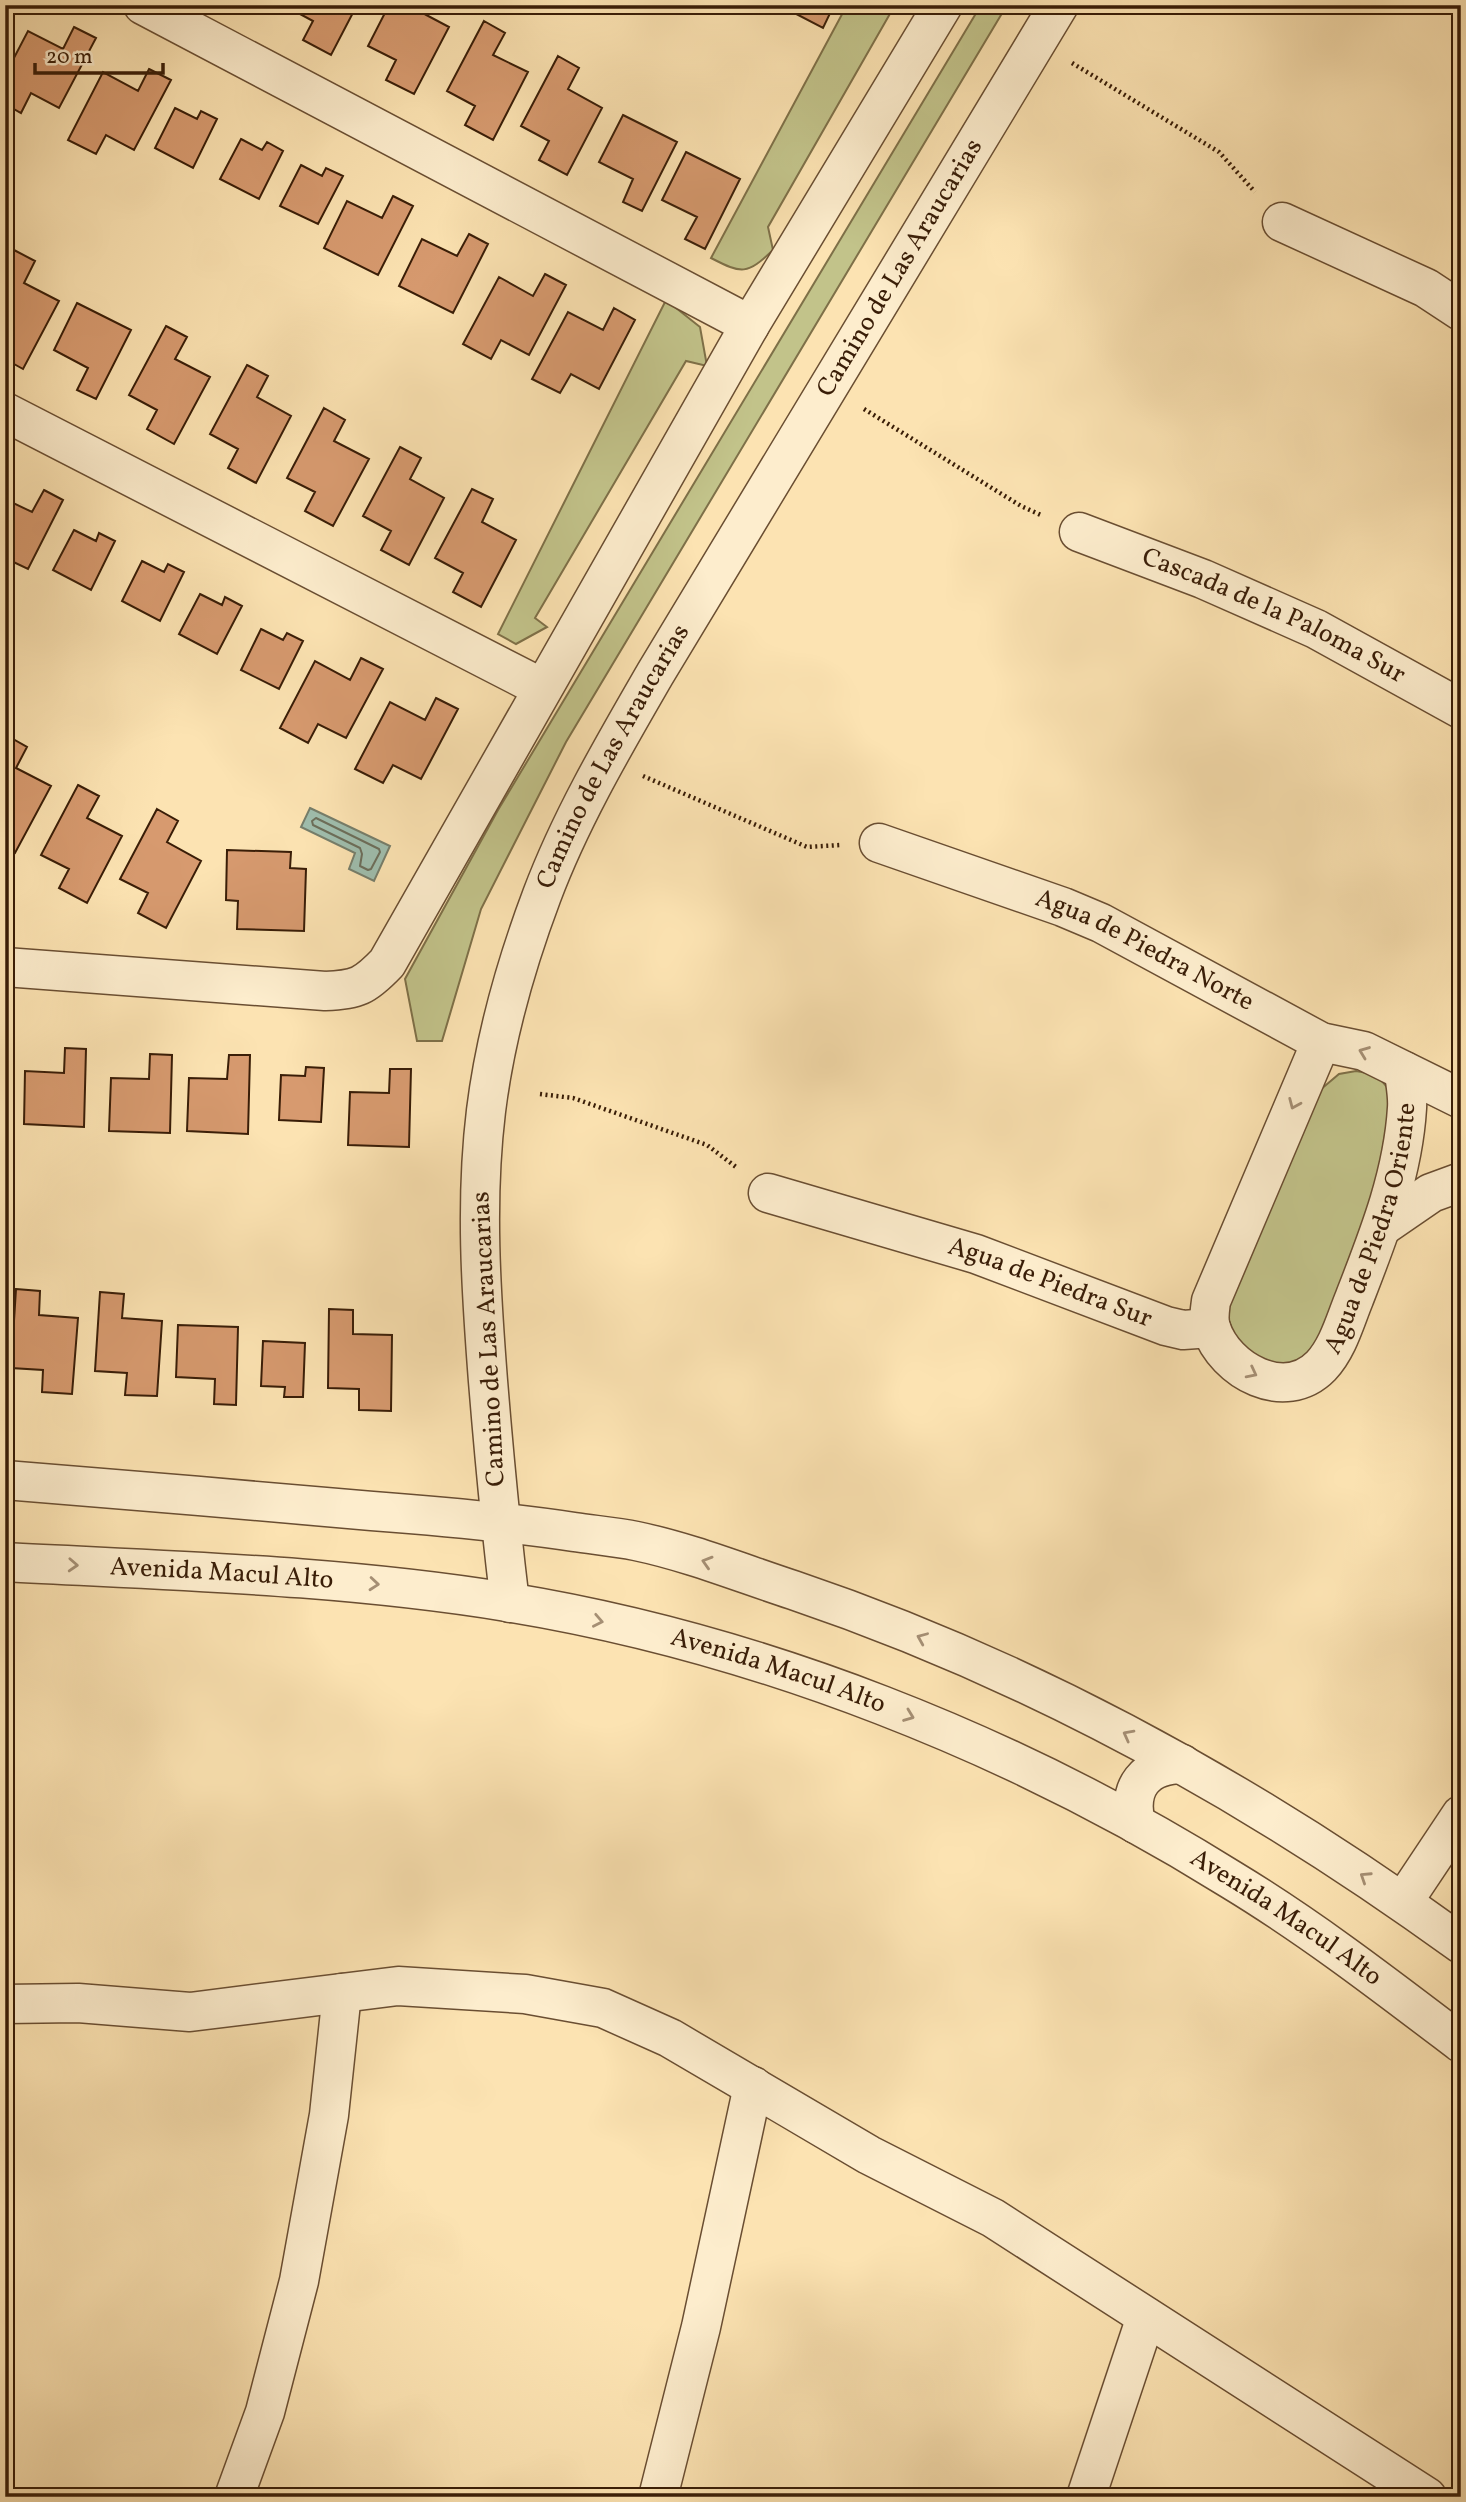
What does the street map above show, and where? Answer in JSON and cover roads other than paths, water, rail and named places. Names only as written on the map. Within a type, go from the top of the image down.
[{"type":"street","points":[[143,5],[750,325]]},
{"type":"street","points":[[5,967],[325,991],[355,989],[366,984],[387,963],[750,325],[943,5]]},
{"type":"street","name":"Camino de Las Araucarias","points":[[510,1603],[500,1521],[482,1305],[479,1237],[481,1166],[486,1109],[510,993],[542,893],[585,799],[655,674],[1059,5]]},
{"type":"street","points":[[1282,222],[1426,288],[1461,311]]},
{"type":"street","points":[[5,412],[542,688]]},
{"type":"street","name":"Cascada de la Paloma Sur","points":[[1079,532],[1203,579],[1316,629],[1461,709]]},
{"type":"street","name":"Agua de Piedra Norte","points":[[879,843],[1063,907],[1101,923],[1321,1041],[1364,1051],[1461,1099]]},
{"type":"street","points":[[1211,1328],[1211,1301],[1217,1283],[1321,1041]]},
{"type":"street","name":"Agua de Piedra Oriente","points":[[1211,1328],[1219,1345],[1240,1368],[1274,1383],[1300,1381],[1330,1355],[1383,1226],[1403,1138],[1407,1106],[1405,1071]]},
{"type":"street","points":[[1383,1226],[1431,1194],[1461,1182]]},
{"type":"street","name":"Agua de Piedra Sur","points":[[768,1193],[976,1254],[1166,1326],[1183,1330],[1211,1328]]},
{"type":"street","points":[[5,1480],[500,1521],[636,1541],[731,1569],[916,1636],[1006,1674],[1107,1723],[1305,1837],[1461,1944]]},
{"type":"street","name":"Avenida Macul Alto","points":[[5,1562],[296,1577],[404,1587],[510,1603],[634,1629],[728,1654],[835,1688],[938,1727],[1039,1773],[1136,1824],[1231,1879],[1322,1939],[1461,2043]]},
{"type":"street","points":[[1136,1824],[1132,1809],[1134,1794],[1141,1780],[1152,1770],[1167,1764],[1182,1764]]},
{"type":"street","points":[[1403,1902],[1461,1815]]},
{"type":"street","points":[[5,2004],[78,2003],[190,2012],[411,1986],[525,1994],[603,2008],[670,2038],[869,2155],[993,2218],[1427,2497]]},
{"type":"street","points":[[234,2497],[265,2412],[299,2281],[329,2115],[342,1993]]},
{"type":"street","points":[[658,2497],[701,2328],[753,2086]]},
{"type":"street","points":[[1086,2497],[1146,2317]]},
{"type":"water","points":[[310,808],[390,846],[374,881],[349,869],[355,853],[301,827]]}]
